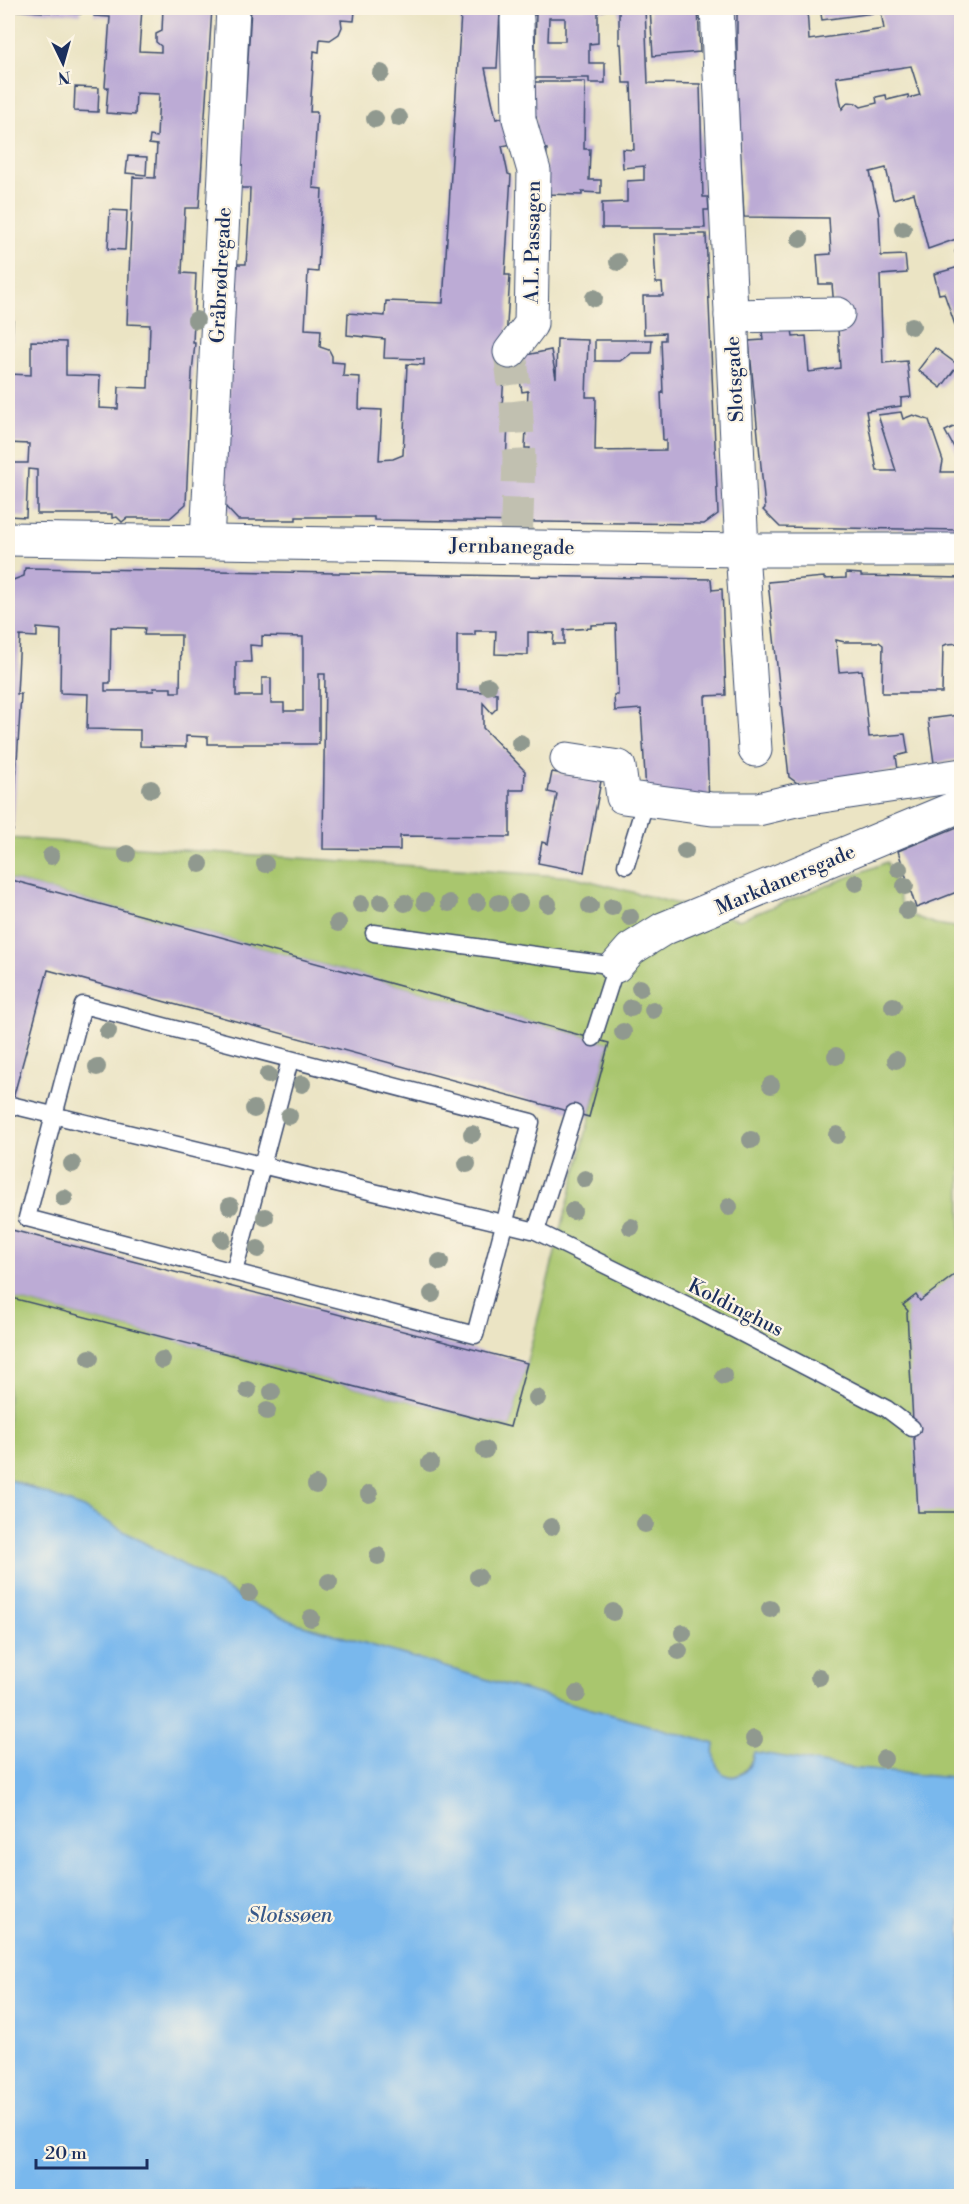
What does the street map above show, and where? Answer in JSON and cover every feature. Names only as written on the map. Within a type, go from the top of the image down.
[{"type":"street","name":"Gråbrødregade","points":[[207,542],[232,8]]},
{"type":"street","name":"Slotsgade","points":[[717,8],[742,550],[755,750]]},
{"type":"street","name":"A.L. Passagen","points":[[510,352],[531,324],[534,171],[519,119],[518,19]]},
{"type":"street","points":[[731,316],[838,315]]},
{"type":"street","name":"Jernbanegade","points":[[8,538],[742,550],[962,550]]},
{"type":"street","name":"Jernbanegade","points":[[8,564],[62,540]]},
{"type":"street","points":[[567,759],[619,767],[623,797],[712,810],[758,809],[796,800],[962,775]]},
{"type":"street","name":"Markdanersgade","points":[[616,966],[631,949],[663,929],[962,805]]},
{"type":"lane","points":[[626,866],[646,800]]},
{"type":"lane","points":[[374,933],[616,966],[593,1038]]},
{"type":"lane","points":[[83,1005],[531,1122],[475,1335],[27,1218],[54,1115],[83,1005]]},
{"type":"lane","points":[[234,1272],[290,1059]]},
{"type":"lane","name":"Koldinghus","points":[[11,1105],[536,1231],[708,1315],[887,1409],[912,1428]]},
{"type":"lane","points":[[536,1231],[574,1113]]},
{"type":"green space","points":[[8,838],[575,877],[739,920],[887,862],[905,913],[935,924],[961,928],[961,1779],[857,1769],[754,1752],[750,1764],[744,1771],[737,1776],[729,1776],[717,1767],[715,1744],[296,1623],[252,1604],[29,1486],[8,1479],[8,1297],[510,1427],[609,1043],[8,879]]},
{"type":"water","name":"Slotssøen","points":[[8,1479],[83,1508],[252,1604],[296,1623],[715,1744],[715,1758],[718,1767],[723,1774],[730,1777],[738,1776],[745,1771],[751,1763],[754,1752],[857,1769],[961,1779],[961,2196],[8,2196]]},
{"type":"building","points":[[8,8],[81,8],[81,14],[8,10]]},
{"type":"building","points":[[95,8],[142,8],[139,51],[161,52],[161,46],[156,42],[156,34],[162,31],[163,8],[212,8],[199,208],[185,208],[182,273],[196,274],[193,343],[195,343],[186,504],[170,518],[127,518],[122,522],[117,517],[112,518],[112,514],[37,514],[37,470],[28,469],[26,517],[8,516],[8,463],[28,463],[29,444],[8,443],[8,374],[31,375],[31,341],[66,342],[66,375],[100,376],[99,408],[118,409],[119,387],[148,388],[150,325],[127,324],[133,177],[155,178],[157,145],[149,144],[150,136],[157,137],[159,94],[136,93],[135,115],[106,113],[108,87],[105,87],[110,17],[94,16]]},
{"type":"building","points":[[251,8],[387,8],[387,13],[355,11],[354,21],[341,20],[342,27],[339,34],[330,40],[320,39],[319,52],[314,51],[310,112],[317,112],[313,188],[322,189],[318,272],[308,271],[305,329],[321,330],[320,347],[329,350],[332,362],[344,363],[343,376],[360,377],[359,409],[382,410],[379,460],[393,459],[403,455],[407,364],[424,365],[424,359],[384,358],[385,339],[347,335],[348,313],[385,316],[386,301],[443,303],[461,13],[393,8],[645,8],[648,83],[700,84],[703,197],[708,197],[709,210],[704,210],[705,228],[602,228],[602,203],[627,202],[627,181],[644,180],[644,166],[623,168],[622,149],[634,150],[631,83],[623,83],[621,44],[619,44],[619,9],[598,11],[598,43],[589,44],[589,63],[605,63],[605,83],[589,83],[589,78],[534,78],[536,15],[500,13],[497,68],[485,68],[496,119],[511,116],[517,143],[502,146],[508,174],[511,175],[505,275],[510,275],[502,407],[509,407],[506,461],[510,466],[529,466],[530,448],[525,448],[528,391],[522,392],[516,357],[551,350],[556,378],[557,339],[588,340],[586,397],[596,397],[595,451],[666,450],[666,440],[663,440],[661,393],[663,393],[661,340],[665,340],[665,333],[644,334],[643,296],[663,296],[662,283],[656,283],[653,234],[706,234],[718,514],[704,524],[374,520],[374,517],[238,520],[222,503],[236,264],[246,264],[249,218],[250,188],[240,188]],"holes":[[[549,18],[565,18],[565,41],[548,41]]]},
{"type":"building","points":[[650,8],[698,8],[700,52],[653,56]]},
{"type":"building","points":[[737,8],[807,8],[809,40],[884,29],[881,12],[822,20],[820,8],[957,8],[962,27],[962,237],[928,249],[914,193],[893,199],[886,168],[870,172],[879,214],[881,256],[905,255],[907,273],[880,275],[883,363],[907,361],[911,397],[901,398],[901,406],[866,411],[877,471],[896,471],[878,415],[901,412],[903,419],[913,415],[929,420],[943,461],[941,472],[962,472],[962,530],[780,527],[763,510],[765,508],[749,341],[763,340],[762,331],[792,328],[793,337],[806,336],[809,372],[840,368],[837,307],[834,307],[832,284],[819,284],[817,255],[831,254],[829,218],[744,217],[737,86]],"holes":[[[911,66],[920,95],[887,100],[886,95],[876,97],[877,103],[861,107],[856,103],[848,102],[842,109],[836,77]]]},
{"type":"building","points":[[526,82],[585,82],[584,149],[590,149],[589,180],[601,180],[601,193],[545,194],[547,149],[535,148],[536,117],[525,117]]},
{"type":"building","points":[[75,87],[99,88],[98,112],[74,111]]},
{"type":"building","points":[[128,156],[147,157],[146,175],[126,173]]},
{"type":"building","points":[[110,210],[127,211],[125,250],[108,249]]},
{"type":"building","points":[[962,250],[962,326],[956,328],[944,293],[939,294],[934,274],[959,267],[955,251]]},
{"type":"building","points":[[8,315],[13,315],[12,341],[8,341]]},
{"type":"building","points":[[595,340],[652,340],[651,353],[631,353],[620,361],[595,361]]},
{"type":"building","points":[[935,348],[958,365],[941,388],[918,370]]},
{"type":"building","points":[[962,423],[962,462],[945,431]]},
{"type":"building","points":[[25,568],[711,579],[712,590],[722,589],[726,695],[705,696],[709,804],[646,792],[641,709],[615,711],[614,695],[618,695],[616,624],[591,625],[591,628],[564,630],[564,644],[553,644],[554,633],[528,632],[528,655],[495,654],[496,631],[475,631],[475,635],[457,635],[457,690],[497,693],[497,708],[492,713],[483,703],[483,728],[525,771],[524,790],[510,790],[510,837],[400,836],[400,850],[323,849],[325,674],[319,674],[319,744],[208,744],[208,737],[186,736],[186,747],[140,746],[140,730],[87,729],[88,694],[60,693],[61,630],[37,628],[37,637],[20,636],[17,694],[21,694],[13,831],[8,831],[8,578],[11,576],[13,580],[24,576]],"holes":[[[111,627],[145,628],[144,635],[181,635],[180,692],[171,692],[171,688],[153,688],[154,691],[105,691],[105,683],[110,683]],[[262,636],[303,637],[303,711],[284,711],[284,703],[271,703],[271,678],[262,678],[262,696],[236,696],[236,662],[251,662],[250,645],[262,646]]]},
{"type":"building","points":[[846,573],[861,574],[861,576],[962,578],[962,643],[943,646],[942,693],[882,693],[883,645],[879,642],[836,640],[839,672],[862,670],[869,737],[905,734],[908,753],[896,756],[898,770],[800,785],[789,777],[768,582],[824,577],[824,579],[846,578]]},
{"type":"building","points":[[959,715],[962,759],[934,763],[928,719]]},
{"type":"building","points":[[552,772],[601,781],[584,872],[538,863],[542,842],[548,844],[557,794],[548,792]]},
{"type":"building","points":[[962,825],[962,890],[916,908],[898,851]]},
{"type":"building","points":[[8,879],[609,1043],[589,1117],[48,970],[8,1117]]},
{"type":"building","points":[[8,1229],[527,1363],[510,1427],[8,1297]]},
{"type":"building","points":[[962,1269],[962,1512],[918,1512],[908,1311],[903,1305],[916,1295],[920,1301]]},
{"type":"tunnel","points":[[510,352],[516,401],[519,458],[516,546]]}]
